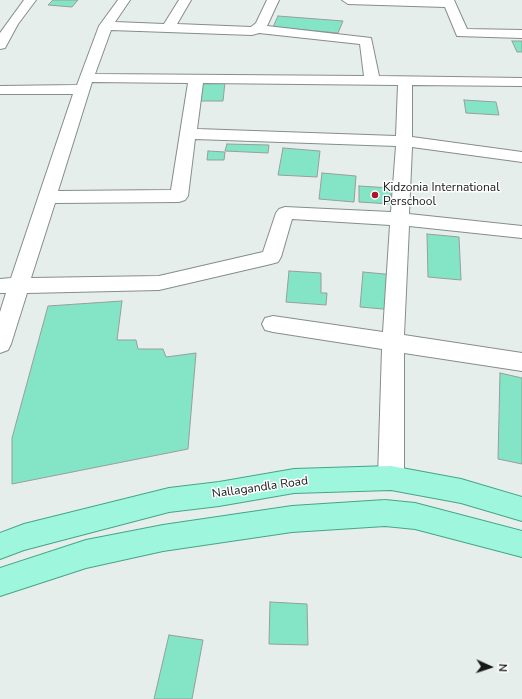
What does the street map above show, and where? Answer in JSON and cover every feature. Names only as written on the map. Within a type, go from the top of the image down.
[{"type":"main road","name":"Nallagandla Road","points":[[0,546],[24,537],[169,500],[219,494],[294,481],[390,478],[461,491],[522,509]]},
{"type":"main road","points":[[0,582],[86,554],[164,538],[292,519],[323,516],[385,513],[414,516],[522,544]]},
{"type":"street","points":[[0,45],[12,23],[30,0]]},
{"type":"street","points":[[0,344],[10,286],[48,197],[84,84],[106,26],[124,0]]},
{"type":"street","points":[[168,29],[185,0]]},
{"type":"street","points":[[258,29],[272,0]]},
{"type":"street","points":[[348,0],[449,1],[462,33],[522,34]]},
{"type":"street","points":[[106,26],[252,31],[258,29],[366,41],[372,80]]},
{"type":"street","points":[[48,197],[179,196],[196,78]]},
{"type":"street","points":[[0,90],[196,78],[522,82]]},
{"type":"street","points":[[390,478],[393,343],[404,141],[405,81]]},
{"type":"street","points":[[188,134],[404,141],[522,156]]},
{"type":"street","points":[[10,286],[159,283],[271,257],[285,213],[400,219],[522,232]]},
{"type":"street","points":[[273,324],[522,362]]},
{"type":"building","points":[[53,0],[78,0],[72,7],[48,5]]},
{"type":"building","points":[[278,16],[343,21],[338,33],[273,27]]},
{"type":"building","points":[[512,41],[522,41],[522,52],[517,52]]},
{"type":"building","points":[[201,82],[225,82],[223,101],[198,101]]},
{"type":"building","points":[[464,100],[496,102],[499,115],[466,113]]},
{"type":"building","points":[[227,144],[269,145],[268,153],[225,151]]},
{"type":"building","points":[[283,148],[320,151],[317,177],[278,175]]},
{"type":"building","points":[[208,151],[225,152],[224,160],[207,160]]},
{"type":"building","points":[[322,173],[356,176],[354,202],[319,199]]},
{"type":"building","name":"Kidzonia International Perschool","points":[[359,186],[391,188],[391,204],[359,202]]},
{"type":"building","points":[[427,234],[459,237],[461,280],[428,277]]},
{"type":"building","points":[[289,271],[321,273],[321,293],[327,293],[326,305],[286,302]]},
{"type":"building","points":[[363,272],[395,275],[394,310],[360,307]]},
{"type":"building","points":[[122,301],[117,340],[136,340],[138,349],[163,349],[166,357],[196,353],[188,449],[12,484],[12,438],[48,306]]},
{"type":"building","points":[[500,373],[522,378],[522,464],[498,459]]},
{"type":"building","points":[[270,602],[307,604],[308,645],[269,644]]},
{"type":"building","points":[[169,635],[203,640],[192,699],[154,699]]},
{"type":"place","name":"Kidzonia International Perschool","points":[[375,195]]}]
